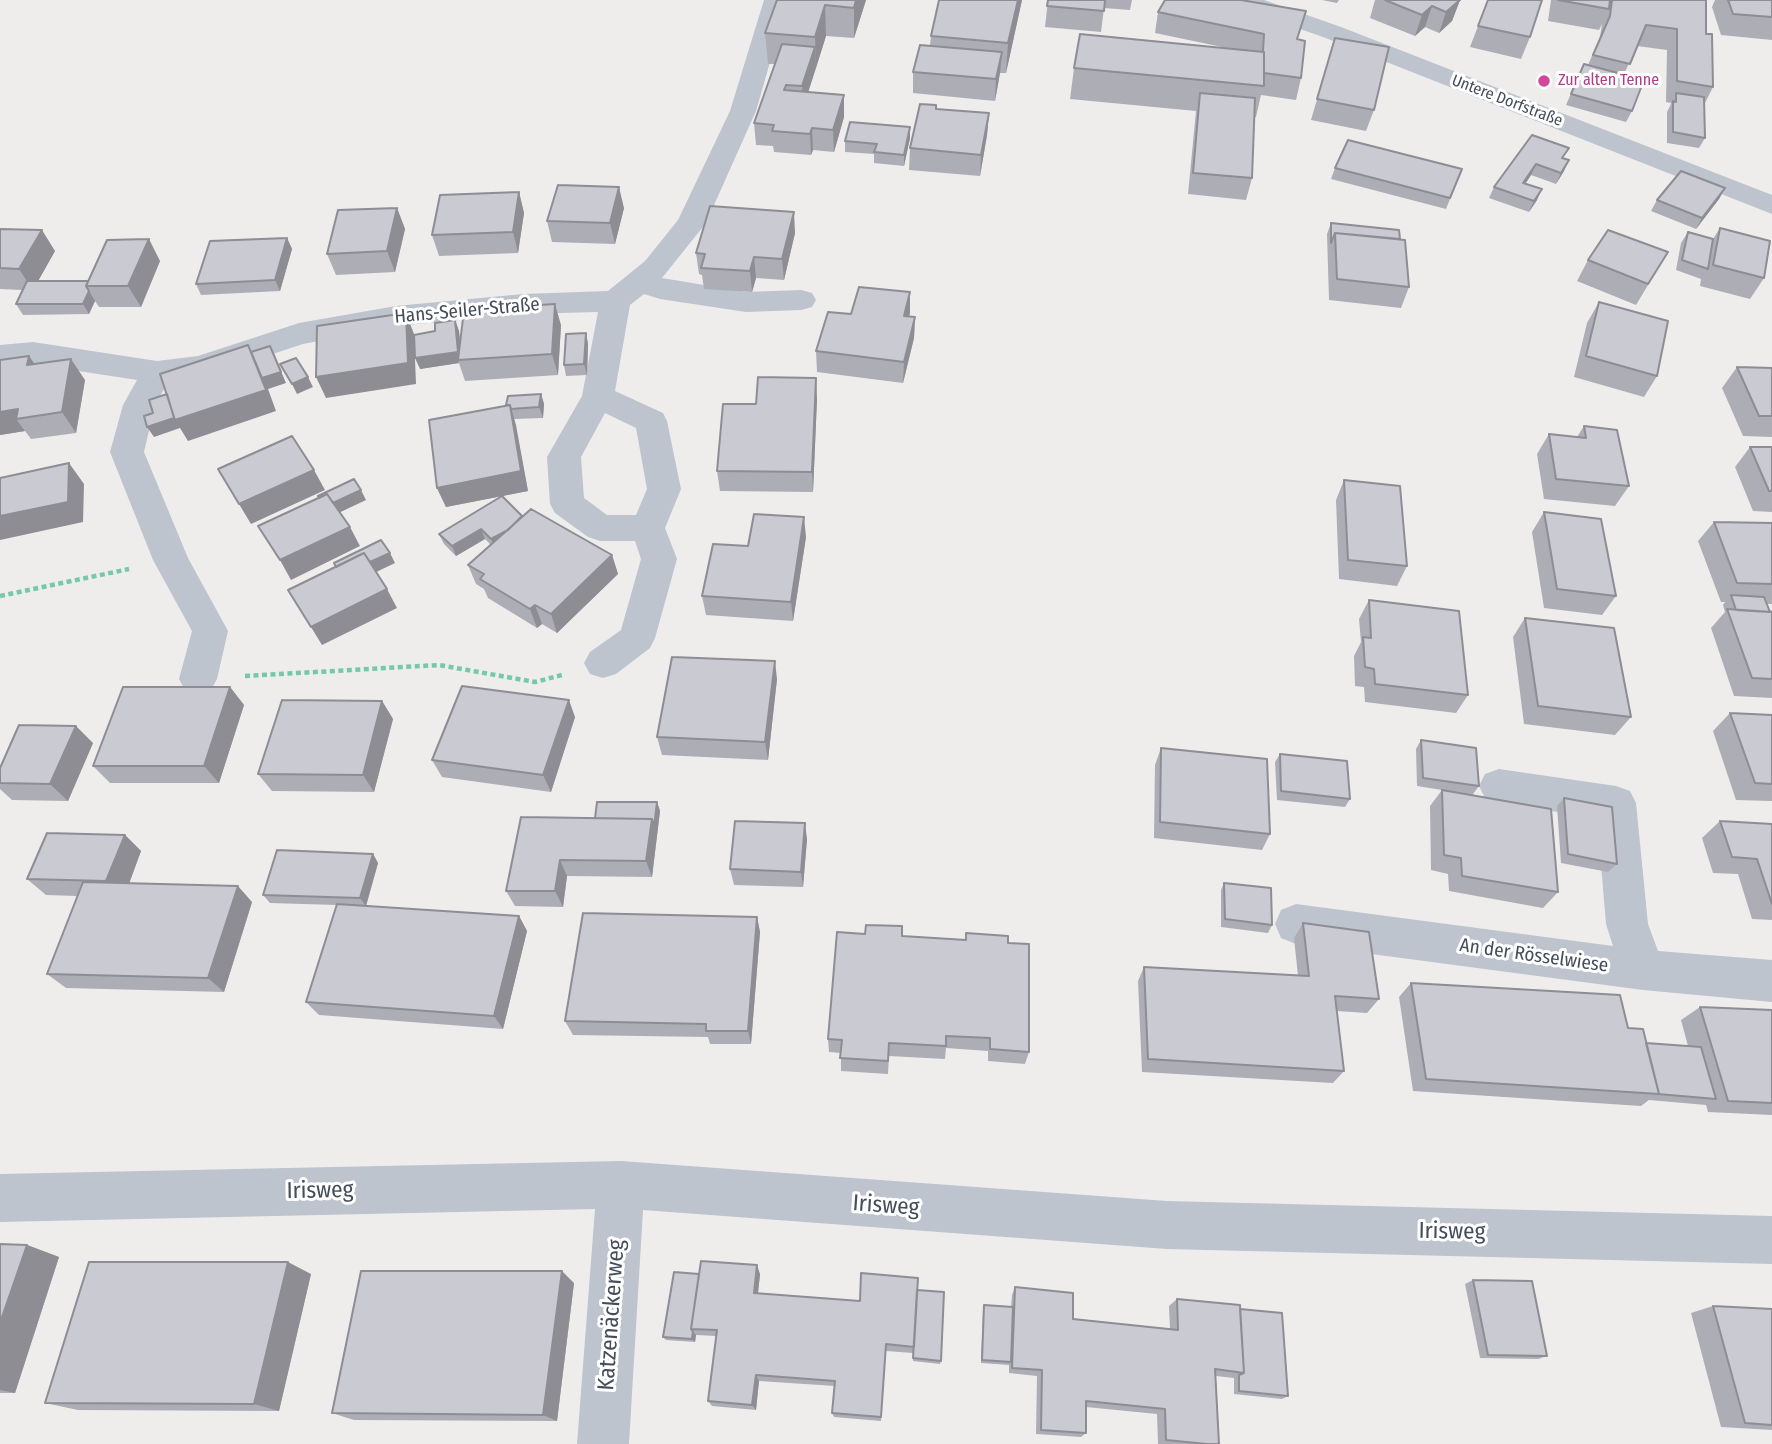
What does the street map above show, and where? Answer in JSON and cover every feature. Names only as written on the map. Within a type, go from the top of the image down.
[{"type":"street","points":[[648,528],[600,528],[567,504],[564,457],[598,396],[628,291],[656,268],[691,223],[743,111],[776,0]]},
{"type":"street","name":"Untere Dorfstraße","points":[[1240,0],[1332,32],[1772,205]]},
{"type":"street","name":"Hans-Seiler-Straße","points":[[0,356],[33,353],[158,372],[200,367],[299,334],[396,316],[660,289],[746,302],[802,300]]},
{"type":"street","points":[[158,372],[139,405],[127,452],[171,560],[210,631],[198,679]]},
{"type":"street","points":[[598,396],[651,421],[664,489],[648,528],[659,559],[637,638],[603,663]]},
{"type":"street","points":[[1499,786],[1616,803],[1627,924],[1643,970]]},
{"type":"street","name":"An der Rösselwiese","points":[[1296,924],[1643,970],[1772,981]]},
{"type":"street","name":"Irisweg","points":[[0,1198],[621,1185],[1167,1225],[1772,1240]]},
{"type":"street","name":"Katzenäckerweg","points":[[603,1444],[621,1185]]},
{"type":"path","points":[[0,596],[171,560]]},
{"type":"path","points":[[198,679],[439,665],[535,682],[603,663]]},
{"type":"building","points":[[777,0],[856,0],[854,8],[825,5],[815,37],[765,33]]},
{"type":"building","points":[[939,0],[1018,0],[1008,43],[931,36]]},
{"type":"building","points":[[1048,0],[1105,0],[1104,11],[1047,6]]},
{"type":"building","points":[[1165,0],[1241,0],[1306,11],[1297,39],[1305,41],[1301,78],[1264,73],[1264,34],[1158,12]]},
{"type":"building","points":[[1385,0],[1460,0],[1446,12],[1432,6],[1422,15]]},
{"type":"building","points":[[1488,0],[1542,0],[1530,37],[1478,26]]},
{"type":"building","points":[[1558,0],[1610,0],[1609,9]]},
{"type":"building","points":[[1612,0],[1706,0],[1706,34],[1712,34],[1713,87],[1677,81],[1677,29],[1646,25],[1630,64],[1593,55],[1610,16]]},
{"type":"building","points":[[1728,0],[1772,0],[1772,17],[1733,14]]},
{"type":"building","points":[[1080,34],[1264,52],[1264,86],[1074,68]]},
{"type":"building","points":[[1335,38],[1389,47],[1374,110],[1317,99]]},
{"type":"building","points":[[782,44],[815,47],[802,86],[786,85],[784,90],[844,95],[833,130],[812,128],[810,134],[772,131],[774,125],[754,123]]},
{"type":"building","points":[[920,45],[1002,52],[996,79],[913,72]]},
{"type":"building","points":[[1584,64],[1644,80],[1632,111],[1571,94]]},
{"type":"building","points":[[1200,93],[1255,98],[1252,178],[1193,173]]},
{"type":"building","points":[[1676,93],[1704,97],[1705,138],[1673,132],[1673,101],[1676,102]]},
{"type":"building","points":[[920,104],[936,105],[936,109],[989,113],[981,155],[910,148]]},
{"type":"building","points":[[850,122],[910,127],[904,155],[874,152],[877,144],[845,141]]},
{"type":"building","points":[[1532,135],[1569,148],[1562,158],[1569,160],[1561,173],[1536,164],[1523,183],[1542,189],[1534,201],[1494,187]]},
{"type":"building","points":[[1348,140],[1462,169],[1450,198],[1335,168]]},
{"type":"building","points":[[1681,171],[1725,188],[1702,218],[1657,200]]},
{"type":"building","points":[[558,185],[619,187],[610,223],[547,221]]},
{"type":"building","points":[[519,192],[513,232],[432,235],[440,195]]},
{"type":"building","points":[[710,206],[794,212],[782,259],[754,257],[750,271],[701,268],[705,254],[696,253]]},
{"type":"building","points":[[397,208],[387,251],[327,254],[338,210]]},
{"type":"building","points":[[1331,223],[1399,230],[1400,239],[1335,233],[1331,243]]},
{"type":"building","points":[[1720,228],[1770,241],[1764,278],[1713,265]]},
{"type":"building","points":[[0,229],[42,230],[19,269],[0,268]]},
{"type":"building","points":[[1608,230],[1668,252],[1648,284],[1588,260]]},
{"type":"building","points":[[1688,232],[1713,239],[1708,269],[1682,260]]},
{"type":"building","points":[[1335,233],[1405,240],[1409,287],[1337,279]]},
{"type":"building","points":[[287,238],[275,280],[196,284],[210,241]]},
{"type":"building","points":[[149,239],[128,286],[86,286],[107,240]]},
{"type":"building","points":[[27,281],[88,281],[86,286],[89,291],[83,304],[16,304]]},
{"type":"building","points":[[859,287],[910,292],[904,316],[915,317],[904,362],[816,351],[828,312],[851,314]]},
{"type":"building","points":[[1599,302],[1668,321],[1657,376],[1586,356]]},
{"type":"building","points":[[555,304],[552,354],[458,360],[464,310]]},
{"type":"building","points":[[406,313],[408,363],[316,377],[317,326]]},
{"type":"building","points":[[455,320],[458,352],[415,358],[414,335],[435,331],[435,323]]},
{"type":"building","points":[[586,333],[584,364],[564,365],[566,334]]},
{"type":"building","points":[[248,345],[266,390],[175,420],[160,374]]},
{"type":"building","points":[[270,346],[281,372],[262,378],[251,352]]},
{"type":"building","points":[[29,356],[27,365],[71,359],[62,412],[16,419],[18,409],[0,412],[0,360]]},
{"type":"building","points":[[296,358],[308,377],[292,384],[280,364]]},
{"type":"building","points":[[1737,367],[1772,368],[1772,416],[1759,416]]},
{"type":"building","points":[[758,377],[816,378],[812,472],[717,471],[723,404],[756,404]]},
{"type":"building","points":[[167,394],[174,418],[147,427],[144,416],[153,413],[149,400]]},
{"type":"building","points":[[541,394],[539,407],[511,409],[510,405],[506,405],[508,396]]},
{"type":"building","points":[[510,405],[521,471],[437,488],[429,420]]},
{"type":"building","points":[[1584,426],[1617,430],[1629,486],[1556,479],[1549,434],[1586,438]]},
{"type":"building","points":[[292,436],[314,470],[239,504],[218,469]]},
{"type":"building","points":[[1750,447],[1772,447],[1772,491],[1769,491]]},
{"type":"building","points":[[69,463],[68,502],[0,516],[0,478]]},
{"type":"building","points":[[354,479],[361,490],[333,503],[327,494],[319,498],[318,496]]},
{"type":"building","points":[[1344,480],[1400,486],[1407,566],[1348,560]]},
{"type":"building","points":[[327,494],[350,527],[280,560],[258,526]]},
{"type":"building","points":[[502,496],[522,516],[508,530],[491,539],[481,529],[452,546],[439,534]]},
{"type":"building","points":[[531,509],[612,555],[551,614],[535,605],[530,609],[480,579],[484,574],[468,565]]},
{"type":"building","points":[[1544,512],[1601,519],[1616,596],[1557,589]]},
{"type":"building","points":[[754,514],[804,517],[791,602],[702,596],[713,544],[748,546]]},
{"type":"building","points":[[1714,522],[1772,523],[1772,584],[1737,583]]},
{"type":"building","points":[[381,540],[390,553],[370,562],[364,553],[336,567],[334,563]]},
{"type":"building","points":[[364,553],[387,589],[311,627],[288,590]]},
{"type":"building","points":[[1731,595],[1764,597],[1770,612],[1736,610]]},
{"type":"building","points":[[1369,600],[1459,611],[1468,695],[1375,684],[1374,669],[1365,667],[1363,637],[1371,638]]},
{"type":"building","points":[[1727,609],[1772,612],[1772,679],[1752,678]]},
{"type":"building","points":[[1525,618],[1614,628],[1631,717],[1538,706]]},
{"type":"building","points":[[672,657],[775,661],[765,742],[657,737]]},
{"type":"building","points":[[462,686],[569,700],[543,775],[432,760]]},
{"type":"building","points":[[123,687],[230,687],[204,766],[93,766]]},
{"type":"building","points":[[282,700],[382,701],[363,775],[258,774]]},
{"type":"building","points":[[1730,713],[1772,715],[1772,784],[1755,783]]},
{"type":"building","points":[[19,725],[76,726],[50,784],[0,783],[0,768]]},
{"type":"building","points":[[1421,740],[1476,748],[1479,786],[1423,778]]},
{"type":"building","points":[[1161,748],[1267,759],[1270,834],[1160,822]]},
{"type":"building","points":[[1280,754],[1347,761],[1350,799],[1281,791]]},
{"type":"building","points":[[1442,790],[1551,809],[1558,892],[1462,876],[1461,858],[1444,855]]},
{"type":"building","points":[[1564,798],[1612,807],[1617,864],[1568,854]]},
{"type":"building","points":[[597,802],[657,802],[654,827],[652,819],[595,818]]},
{"type":"building","points":[[521,817],[652,819],[646,861],[560,860],[555,891],[506,891]]},
{"type":"building","points":[[735,821],[805,823],[801,872],[730,869]]},
{"type":"building","points":[[1720,821],[1772,824],[1772,904],[1757,859],[1732,857]]},
{"type":"building","points":[[47,833],[125,835],[106,881],[27,879]]},
{"type":"building","points":[[277,850],[373,854],[360,898],[263,895]]},
{"type":"building","points":[[83,882],[238,886],[208,978],[47,974]]},
{"type":"building","points":[[1224,883],[1271,888],[1272,925],[1225,919]]},
{"type":"building","points":[[337,904],[519,916],[494,1016],[306,1002]]},
{"type":"building","points":[[583,913],[757,917],[748,1031],[706,1031],[706,1024],[565,1021]]},
{"type":"building","points":[[1303,923],[1369,932],[1379,999],[1335,996],[1344,1071],[1148,1059],[1144,967],[1309,976]]},
{"type":"building","points":[[866,925],[902,926],[902,936],[966,940],[966,933],[1008,936],[1008,943],[1029,944],[1029,1052],[990,1049],[990,1038],[946,1036],[946,1046],[889,1043],[888,1061],[840,1058],[842,1040],[828,1039],[837,932],[865,934]]},
{"type":"building","points":[[1411,983],[1620,995],[1628,1028],[1643,1029],[1659,1094],[1426,1079]]},
{"type":"building","points":[[1700,1007],[1772,1010],[1772,1103],[1728,1101]]},
{"type":"building","points":[[1646,1043],[1701,1047],[1716,1099],[1658,1094]]},
{"type":"building","points":[[0,1244],[27,1245],[0,1323]]},
{"type":"building","points":[[701,1261],[757,1265],[754,1293],[860,1301],[861,1273],[918,1278],[914,1347],[886,1344],[881,1417],[832,1413],[835,1381],[756,1375],[752,1405],[708,1401],[717,1330],[691,1329]]},
{"type":"building","points":[[89,1262],[288,1262],[254,1404],[45,1403]]},
{"type":"building","points":[[361,1271],[562,1271],[543,1415],[332,1413]]},
{"type":"building","points":[[674,1272],[699,1274],[692,1339],[663,1337]]},
{"type":"building","points":[[1473,1280],[1532,1281],[1547,1356],[1488,1355]]},
{"type":"building","points":[[1015,1287],[1073,1293],[1073,1319],[1178,1330],[1177,1299],[1240,1305],[1244,1373],[1215,1369],[1219,1444],[1166,1440],[1165,1409],[1086,1401],[1086,1433],[1041,1430],[1042,1370],[1012,1368]]},
{"type":"building","points":[[917,1290],[944,1292],[941,1361],[913,1358]]},
{"type":"building","points":[[984,1305],[1013,1307],[1011,1362],[982,1360]]},
{"type":"building","points":[[1713,1306],[1772,1309],[1772,1425],[1745,1423]]},
{"type":"building","points":[[1240,1309],[1282,1313],[1288,1396],[1239,1391],[1239,1375],[1244,1373]]},
{"type":"place","name":"Zur alten Tenne","points":[[1544,81]]}]
